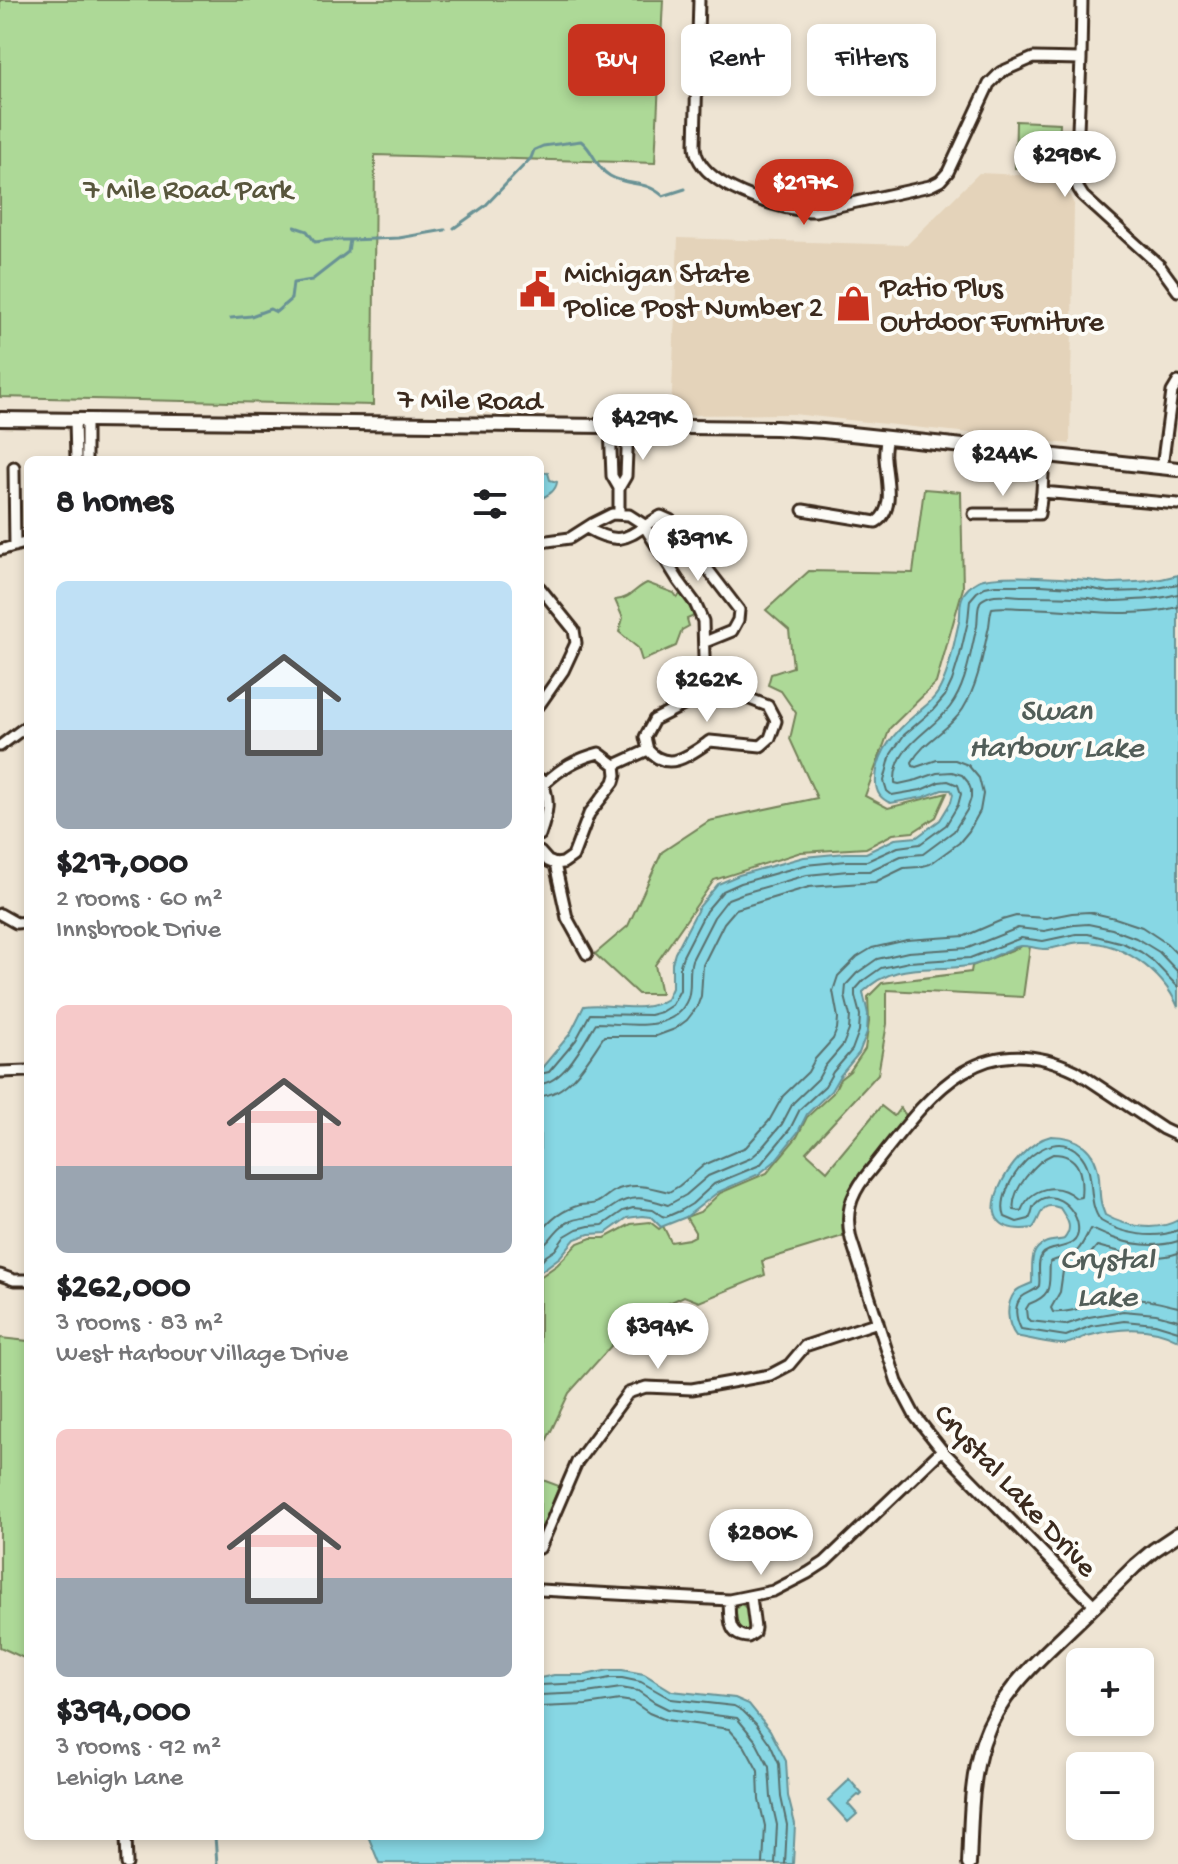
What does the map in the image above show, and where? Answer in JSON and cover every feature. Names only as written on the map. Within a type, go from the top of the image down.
[{"type":"street","points":[[699,0],[695,144],[700,162],[738,193],[803,211],[815,211],[934,184],[948,172],[989,84],[996,76],[1033,58],[1081,59]]},
{"type":"street","points":[[1082,0],[1078,188],[1159,265],[1178,291]]},
{"type":"street","points":[[1162,467],[1172,392],[1178,382]]},
{"type":"street","name":"7 Mile Road","points":[[0,419],[776,428],[1178,469]]},
{"type":"street","points":[[76,456],[81,420]]},
{"type":"street","points":[[81,420],[86,456]]},
{"type":"street","points":[[610,426],[612,476],[619,488],[619,514]]},
{"type":"street","points":[[619,488],[626,476],[628,426]]},
{"type":"street","points":[[803,510],[876,522],[882,518],[887,504],[886,438]]},
{"type":"street","points":[[974,514],[1039,514],[1044,455]]},
{"type":"street","points":[[1178,460],[1178,469]]},
{"type":"street","points":[[14,467],[15,546]]},
{"type":"street","points":[[1042,492],[1178,504]]},
{"type":"street","points":[[544,541],[570,538],[601,518],[619,514],[639,520],[695,603],[703,621],[705,694]]},
{"type":"street","points":[[587,528],[608,538],[618,538],[630,535],[661,516],[670,520],[739,610],[732,631],[705,642]]},
{"type":"street","points":[[0,550],[24,543]]},
{"type":"street","points":[[544,593],[574,630],[576,643],[563,671],[544,698]]},
{"type":"street","points":[[705,694],[750,699],[768,706],[776,721],[770,738],[761,746],[710,741],[677,760],[665,762],[654,757],[648,750],[645,737],[654,720],[705,694]]},
{"type":"street","points":[[0,746],[24,728]]},
{"type":"street","points":[[615,765],[648,750]]},
{"type":"street","points":[[544,781],[580,758],[599,753],[615,765],[614,782],[589,814],[573,856],[555,864],[544,856]]},
{"type":"street","points":[[544,788],[548,808],[544,822]]},
{"type":"street","points":[[555,864],[567,918],[587,954]]},
{"type":"street","points":[[0,914],[16,923],[24,922]]},
{"type":"street","name":"Crystal Lake Drive","points":[[1094,1605],[942,1450],[907,1403],[897,1382],[851,1239],[850,1204],[865,1177],[935,1092],[960,1073],[989,1061],[1033,1057],[1058,1062],[1178,1136]]},
{"type":"street","points":[[0,1072],[24,1071]]},
{"type":"street","points":[[0,1275],[24,1280]]},
{"type":"street","points":[[544,1538],[571,1473],[628,1393],[646,1387],[692,1389],[770,1375],[789,1365],[805,1346],[878,1322]]},
{"type":"street","points":[[544,1590],[729,1600],[751,1597],[783,1586],[825,1562],[942,1450]]},
{"type":"street","points":[[969,1864],[975,1773],[992,1722],[1018,1681],[1145,1558],[1178,1534]]},
{"type":"street","points":[[729,1600],[733,1630],[739,1636],[748,1637],[755,1628],[751,1597]]},
{"type":"street","points":[[126,1840],[127,1864]]},
{"type":"shaded area","points":[[979,173],[1060,177],[1074,204],[1070,444],[793,414],[671,415],[678,238],[907,245]]},
{"type":"green space","name":"7 Mile Road Park","points":[[0,0],[663,0],[662,24],[568,24],[568,96],[658,96],[655,163],[375,155],[373,405],[0,397]]},
{"type":"green space","points":[[1016,121],[1060,123],[1058,169],[1015,168]]},
{"type":"green space","points":[[924,489],[961,492],[963,588],[936,683],[890,728],[865,796],[888,808],[947,793],[936,817],[913,832],[893,834],[866,848],[801,852],[714,880],[655,965],[661,994],[638,994],[595,954],[628,926],[662,852],[709,821],[817,798],[790,739],[796,713],[781,691],[768,685],[771,674],[793,667],[789,630],[766,610],[809,571],[913,573]]},
{"type":"green space","points":[[647,583],[677,597],[681,594],[694,616],[687,619],[689,626],[682,630],[676,646],[642,661],[638,648],[619,632],[623,618],[615,600],[624,598]]},
{"type":"green space","points":[[1022,946],[1030,946],[1023,997],[887,990],[887,1024],[878,1074],[806,1152],[827,1171],[881,1106],[894,1116],[900,1108],[906,1115],[851,1187],[844,1207],[843,1236],[762,1261],[765,1275],[699,1302],[684,1296],[626,1323],[611,1346],[569,1393],[544,1446],[544,1274],[578,1243],[591,1238],[605,1238],[631,1224],[650,1222],[659,1229],[663,1226],[671,1242],[695,1236],[686,1217],[700,1212],[720,1193],[767,1173],[797,1137],[807,1117],[833,1093],[840,1079],[850,1071],[865,1049],[869,1022],[868,997],[882,983],[971,972],[972,966]]},
{"type":"green space","points":[[0,1338],[24,1341],[24,1658],[0,1647]]},
{"type":"green space","points":[[544,1480],[559,1486],[544,1525]]},
{"type":"green space","points":[[740,1604],[747,1609],[750,1617],[744,1633],[737,1628],[734,1611]]},
{"type":"water","points":[[544,472],[548,473],[550,480],[557,482],[544,497]]},
{"type":"water","name":"Swan Harbour Lake","points":[[1178,575],[1178,1007],[1162,982],[1139,961],[1125,952],[1095,943],[1080,942],[1044,949],[1020,946],[975,965],[912,970],[887,976],[863,992],[868,1014],[867,1032],[859,1053],[831,1091],[807,1114],[798,1132],[774,1162],[759,1174],[718,1192],[686,1217],[661,1227],[651,1217],[627,1218],[606,1233],[575,1239],[560,1257],[544,1269],[544,1065],[570,1034],[584,1006],[637,1007],[658,1004],[667,999],[672,988],[675,953],[699,907],[718,884],[804,857],[866,853],[895,839],[917,837],[940,820],[951,802],[951,790],[891,803],[877,791],[877,769],[895,735],[938,692],[951,658],[962,598],[973,584],[999,577],[1064,578],[1109,583]]},
{"type":"water","name":"Crystal Lake","points":[[1051,1136],[1069,1138],[1090,1152],[1097,1167],[1105,1215],[1122,1223],[1151,1227],[1178,1220],[1178,1340],[1156,1332],[1133,1329],[1098,1333],[1059,1344],[1016,1336],[1008,1314],[1012,1297],[1017,1290],[1032,1283],[1032,1260],[1036,1250],[1047,1242],[1064,1239],[1069,1227],[1060,1208],[1048,1206],[1033,1228],[1010,1228],[998,1220],[995,1206],[998,1190],[1008,1172],[1036,1143]]},
{"type":"water","points":[[622,1670],[644,1674],[672,1691],[735,1698],[749,1704],[770,1730],[786,1761],[788,1796],[795,1824],[793,1864],[379,1863],[370,1840],[544,1840],[544,1677]]},
{"type":"water","points":[[849,1779],[862,1794],[848,1804],[857,1814],[848,1822],[828,1800]]},
{"type":"waterway","points":[[454,228],[485,206],[531,158],[534,150],[543,146],[581,141],[601,169],[610,176],[649,187],[663,196],[685,189]]},
{"type":"waterway","points":[[295,227],[307,231],[315,242],[350,240]]},
{"type":"waterway","points":[[231,318],[251,316],[270,309],[276,312],[291,299],[293,283],[312,280],[348,252],[350,240],[399,238],[445,230]]},
{"type":"waterway","points":[[215,1840],[217,1864]]},
{"type":"place","name":"Michigan State Police Post Number 2","points":[[538,289]]},
{"type":"place","name":"Patio Plus Outdoor Furniture","points":[[854,303]]}]
